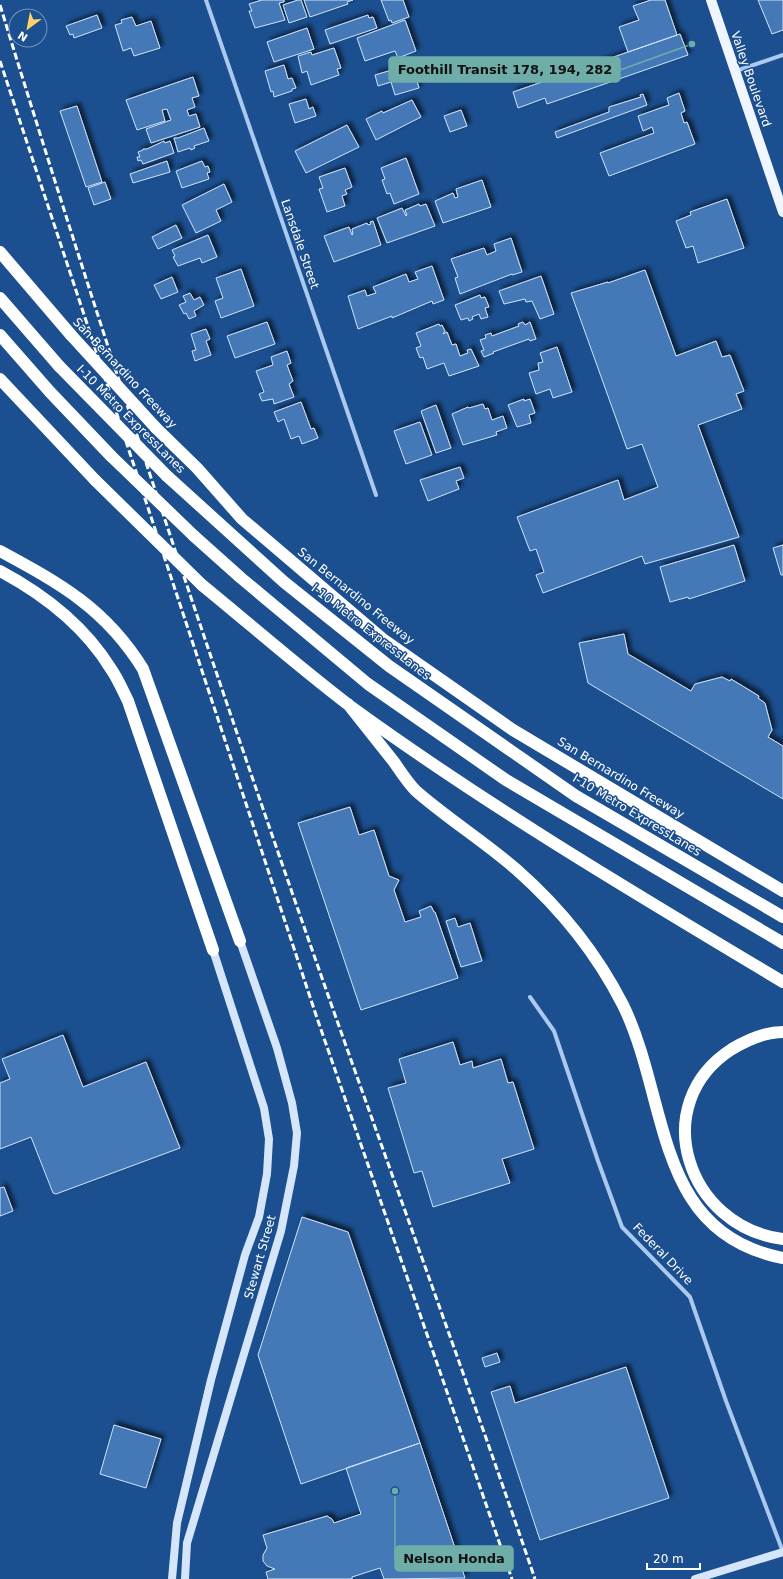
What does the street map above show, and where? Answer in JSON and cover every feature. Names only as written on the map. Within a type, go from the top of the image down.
[{"type":"highway","name":"San Bernardino Freeway","points":[[0,252],[71,335],[156,428],[197,468],[242,520],[384,640],[513,730],[783,891]]},
{"type":"highway","name":"I-10 Metro ExpressLanes","points":[[0,298],[60,366],[167,476],[284,582],[389,666],[576,796],[783,917]]},
{"type":"highway","points":[[0,335],[50,392],[111,456],[194,536],[241,578],[368,684],[506,780],[783,943]]},
{"type":"highway","points":[[0,379],[94,480],[202,585],[348,704],[412,750],[593,868],[783,982]]},
{"type":"highway","points":[[0,551],[39,572],[93,608],[129,645],[143,669],[240,940]]},
{"type":"highway","points":[[0,571],[41,596],[79,626],[111,669],[128,701],[213,950]]},
{"type":"highway","points":[[348,704],[415,790],[517,870],[564,917],[582,939],[605,973],[628,1019],[683,1186],[700,1213],[713,1226],[729,1238],[762,1254],[783,1258]]},
{"type":"highway","points":[[783,1032],[747,1040],[721,1056],[704,1074],[691,1096],[685,1120],[688,1159],[698,1182],[713,1204],[733,1220],[752,1231],[783,1239]]},
{"type":"main road","name":"Valley Boulevard","points":[[711,0],[783,212]]},
{"type":"street","name":"Lansdale Street","points":[[206,0],[376,495]]},
{"type":"street","points":[[735,71],[783,55]]},
{"type":"street","name":"Stewart Street","points":[[185,1579],[187,1543],[281,1231],[294,1166],[296,1133],[292,1103],[276,1048],[240,940]]},
{"type":"street","name":"Stewart Street","points":[[172,1579],[177,1523],[211,1380],[245,1255],[259,1217],[267,1174],[269,1139],[264,1108],[213,950]]},
{"type":"street","name":"Federal Drive","points":[[530,997],[554,1031],[622,1227],[690,1297],[729,1408],[783,1552]]},
{"type":"street","points":[[695,1579],[783,1552]]},
{"type":"building","points":[[262,0],[284,0],[284,2],[279,3],[285,20],[255,28],[249,11],[252,11],[249,4]]},
{"type":"building","points":[[301,0],[307,17],[289,23],[283,5]]},
{"type":"building","points":[[304,0],[353,0],[347,2],[348,4],[310,17]]},
{"type":"building","points":[[381,0],[403,0],[409,17],[392,23],[391,20],[389,21]]},
{"type":"building","points":[[651,0],[665,0],[677,35],[628,52],[619,27],[639,20],[633,6]]},
{"type":"building","points":[[758,0],[783,0],[783,30],[772,34]]},
{"type":"building","points":[[97,15],[102,28],[74,38],[73,34],[70,35],[66,26]]},
{"type":"building","points":[[368,15],[369,18],[373,17],[377,28],[330,44],[325,30]]},
{"type":"building","points":[[132,17],[136,26],[151,21],[160,48],[134,56],[131,48],[123,51],[115,25],[122,23],[121,20]]},
{"type":"building","points":[[405,20],[416,51],[398,58],[395,51],[365,61],[357,38]]},
{"type":"building","points":[[307,28],[314,49],[274,62],[267,42]]},
{"type":"building","points":[[680,34],[688,55],[547,104],[545,98],[518,108],[513,92]]},
{"type":"building","points":[[334,48],[341,68],[337,69],[339,75],[311,85],[307,71],[302,73],[298,56],[311,52],[312,55]]},
{"type":"building","points":[[412,64],[419,88],[395,95],[391,82],[378,86],[375,75]]},
{"type":"building","points":[[284,65],[288,79],[292,78],[296,88],[292,89],[292,91],[274,97],[265,71]]},
{"type":"building","points":[[193,77],[199,96],[192,98],[195,107],[187,110],[189,116],[196,114],[200,127],[151,143],[146,129],[171,120],[167,109],[162,110],[165,121],[137,130],[126,100]]},
{"type":"building","points":[[679,93],[685,111],[681,113],[684,123],[687,122],[695,144],[609,176],[600,153],[654,133],[652,127],[643,131],[638,116],[669,105],[667,98]]},
{"type":"building","points":[[643,94],[647,105],[557,138],[555,132],[609,112],[609,107],[641,97],[640,95]]},
{"type":"building","points":[[306,99],[309,109],[313,107],[316,116],[295,123],[289,104]]},
{"type":"building","points":[[412,100],[421,117],[376,140],[366,119],[382,111],[383,113]]},
{"type":"building","points":[[77,106],[102,182],[86,187],[60,111]]},
{"type":"building","points":[[461,110],[467,126],[450,132],[444,116]]},
{"type":"building","points":[[347,125],[359,147],[306,173],[295,151]]},
{"type":"building","points":[[204,128],[209,141],[194,146],[195,148],[191,150],[190,148],[178,152],[174,138],[178,138]]},
{"type":"building","points":[[164,141],[165,143],[170,141],[174,153],[143,164],[141,160],[138,161],[137,157],[140,157],[138,152]]},
{"type":"building","points":[[406,158],[419,194],[394,204],[390,193],[387,194],[382,180],[385,179],[381,168]]},
{"type":"building","points":[[167,161],[170,172],[133,183],[130,174]]},
{"type":"building","points":[[202,161],[205,167],[208,166],[210,172],[207,173],[209,179],[182,188],[176,171]]},
{"type":"building","points":[[345,168],[352,187],[345,190],[347,194],[342,196],[345,206],[327,212],[319,189],[323,188],[319,177]]},
{"type":"building","points":[[482,180],[491,207],[443,223],[435,201],[453,193],[455,198],[458,197],[456,189]]},
{"type":"building","points":[[105,182],[111,199],[94,205],[88,188]]},
{"type":"building","points":[[224,184],[232,202],[216,210],[221,221],[196,233],[182,205]]},
{"type":"building","points":[[727,199],[744,248],[698,263],[693,246],[686,248],[676,221],[691,215],[690,212]]},
{"type":"building","points":[[419,204],[420,206],[426,204],[435,226],[387,243],[377,218],[402,208],[406,216],[405,210]]},
{"type":"building","points":[[373,221],[381,245],[334,262],[324,236],[349,227],[352,235],[352,229],[367,223],[368,225],[371,224],[370,222]]},
{"type":"building","points":[[176,225],[182,238],[158,249],[152,237]]},
{"type":"building","points":[[208,235],[217,257],[202,263],[200,258],[178,266],[173,257],[175,256],[172,250]]},
{"type":"building","points":[[511,238],[522,272],[512,274],[460,294],[455,278],[458,277],[451,259],[484,248],[487,255],[496,251],[494,244]]},
{"type":"building","points":[[432,266],[444,300],[433,304],[432,301],[392,318],[392,316],[358,329],[348,296],[365,290],[367,296],[376,293],[373,287],[406,274],[409,282],[418,279],[415,272]]},
{"type":"building","points":[[241,269],[254,306],[221,318],[215,301],[223,298],[216,278]]},
{"type":"building","points":[[645,270],[676,356],[716,341],[722,357],[730,355],[744,391],[736,394],[742,409],[698,425],[739,537],[645,564],[642,556],[543,593],[536,575],[544,572],[536,549],[530,551],[517,517],[618,480],[624,500],[658,487],[642,444],[627,449],[571,293],[608,283]]},
{"type":"building","points":[[541,276],[554,314],[540,319],[532,301],[526,302],[525,299],[504,304],[499,291]]},
{"type":"building","points":[[172,277],[178,292],[161,299],[154,285]]},
{"type":"building","points":[[190,293],[194,300],[200,297],[204,305],[194,311],[196,316],[189,319],[179,305],[186,302],[183,296]]},
{"type":"building","points":[[480,295],[481,298],[485,297],[489,307],[485,308],[488,317],[481,319],[479,314],[472,317],[473,319],[469,321],[468,318],[461,320],[455,305]]},
{"type":"building","points":[[267,322],[275,344],[235,358],[227,336]]},
{"type":"building","points":[[523,322],[525,325],[530,322],[536,339],[530,341],[529,339],[493,352],[494,353],[484,357],[481,351],[484,350],[480,340],[486,338],[485,335],[491,333],[492,336],[519,326],[518,324]]},
{"type":"building","points":[[439,324],[440,326],[442,325],[445,331],[443,334],[447,332],[452,345],[456,344],[460,356],[468,353],[467,350],[471,349],[479,366],[449,376],[444,363],[427,369],[423,357],[420,358],[416,348],[421,346],[416,333]]},
{"type":"building","points":[[206,329],[210,339],[206,341],[211,355],[195,361],[192,351],[196,350],[191,334]]},
{"type":"building","points":[[557,347],[572,392],[553,398],[550,389],[536,394],[529,373],[539,370],[538,363],[543,362],[540,353]]},
{"type":"building","points":[[287,351],[291,363],[287,365],[293,381],[289,384],[294,397],[274,404],[273,399],[262,401],[259,394],[264,392],[256,371],[273,365],[271,357]]},
{"type":"building","points":[[524,399],[524,401],[530,399],[535,413],[529,415],[531,423],[517,427],[508,405]]},
{"type":"building","points":[[301,402],[311,429],[314,428],[318,438],[302,444],[299,436],[291,439],[284,419],[278,422],[274,412]]},
{"type":"building","points":[[483,404],[485,409],[488,408],[492,420],[503,416],[507,428],[496,432],[497,435],[463,445],[452,414],[468,407]]},
{"type":"building","points":[[436,405],[451,448],[436,453],[421,411]]},
{"type":"building","points":[[420,422],[432,455],[406,464],[394,431]]},
{"type":"building","points":[[460,467],[464,478],[456,481],[459,489],[428,501],[420,480]]},
{"type":"building","points":[[734,545],[745,581],[689,599],[688,597],[670,602],[660,567]]},
{"type":"building","points":[[783,545],[783,575],[781,575],[773,548]]},
{"type":"building","points":[[624,634],[628,654],[691,691],[695,684],[722,677],[730,681],[731,679],[759,696],[758,698],[765,703],[772,730],[768,737],[783,746],[783,799],[588,683],[579,643]]},
{"type":"building","points":[[350,807],[359,835],[374,830],[389,876],[399,880],[394,890],[405,922],[421,917],[419,911],[431,906],[435,912],[458,978],[361,1010],[298,823]]},
{"type":"building","points":[[455,918],[458,927],[470,923],[482,961],[461,967],[446,921]]},
{"type":"building","points":[[63,1035],[83,1087],[146,1062],[180,1148],[56,1194],[53,1193],[31,1137],[0,1149],[0,1083],[10,1079],[2,1059]]},
{"type":"building","points":[[453,1042],[460,1065],[472,1061],[473,1068],[501,1059],[508,1083],[513,1082],[534,1149],[502,1159],[510,1183],[433,1207],[422,1171],[414,1173],[388,1088],[406,1083],[399,1059]]},
{"type":"building","points":[[4,1187],[13,1211],[0,1216],[0,1188]]},
{"type":"building","points":[[302,1217],[348,1232],[420,1443],[301,1484],[258,1355]]},
{"type":"building","points":[[497,1353],[500,1362],[485,1367],[482,1358]]},
{"type":"building","points":[[626,1367],[669,1498],[540,1540],[491,1392],[510,1386],[515,1403]]},
{"type":"building","points":[[114,1425],[161,1439],[146,1488],[100,1474]]},
{"type":"building","points":[[420,1443],[465,1578],[384,1579],[380,1568],[352,1577],[352,1579],[268,1579],[266,1572],[275,1569],[267,1566],[263,1561],[263,1555],[267,1548],[263,1535],[327,1516],[332,1519],[334,1523],[361,1514],[346,1468]]},
{"type":"railway","points":[[0,5],[79,258],[204,636],[334,1012],[461,1366],[535,1579]]},
{"type":"railway","points":[[0,61],[317,1018],[512,1579]]},
{"type":"place","name":"Foothill Transit 178, 194, 282","points":[[692,44]]},
{"type":"place","name":"Nelson Honda","points":[[395,1491]]}]
